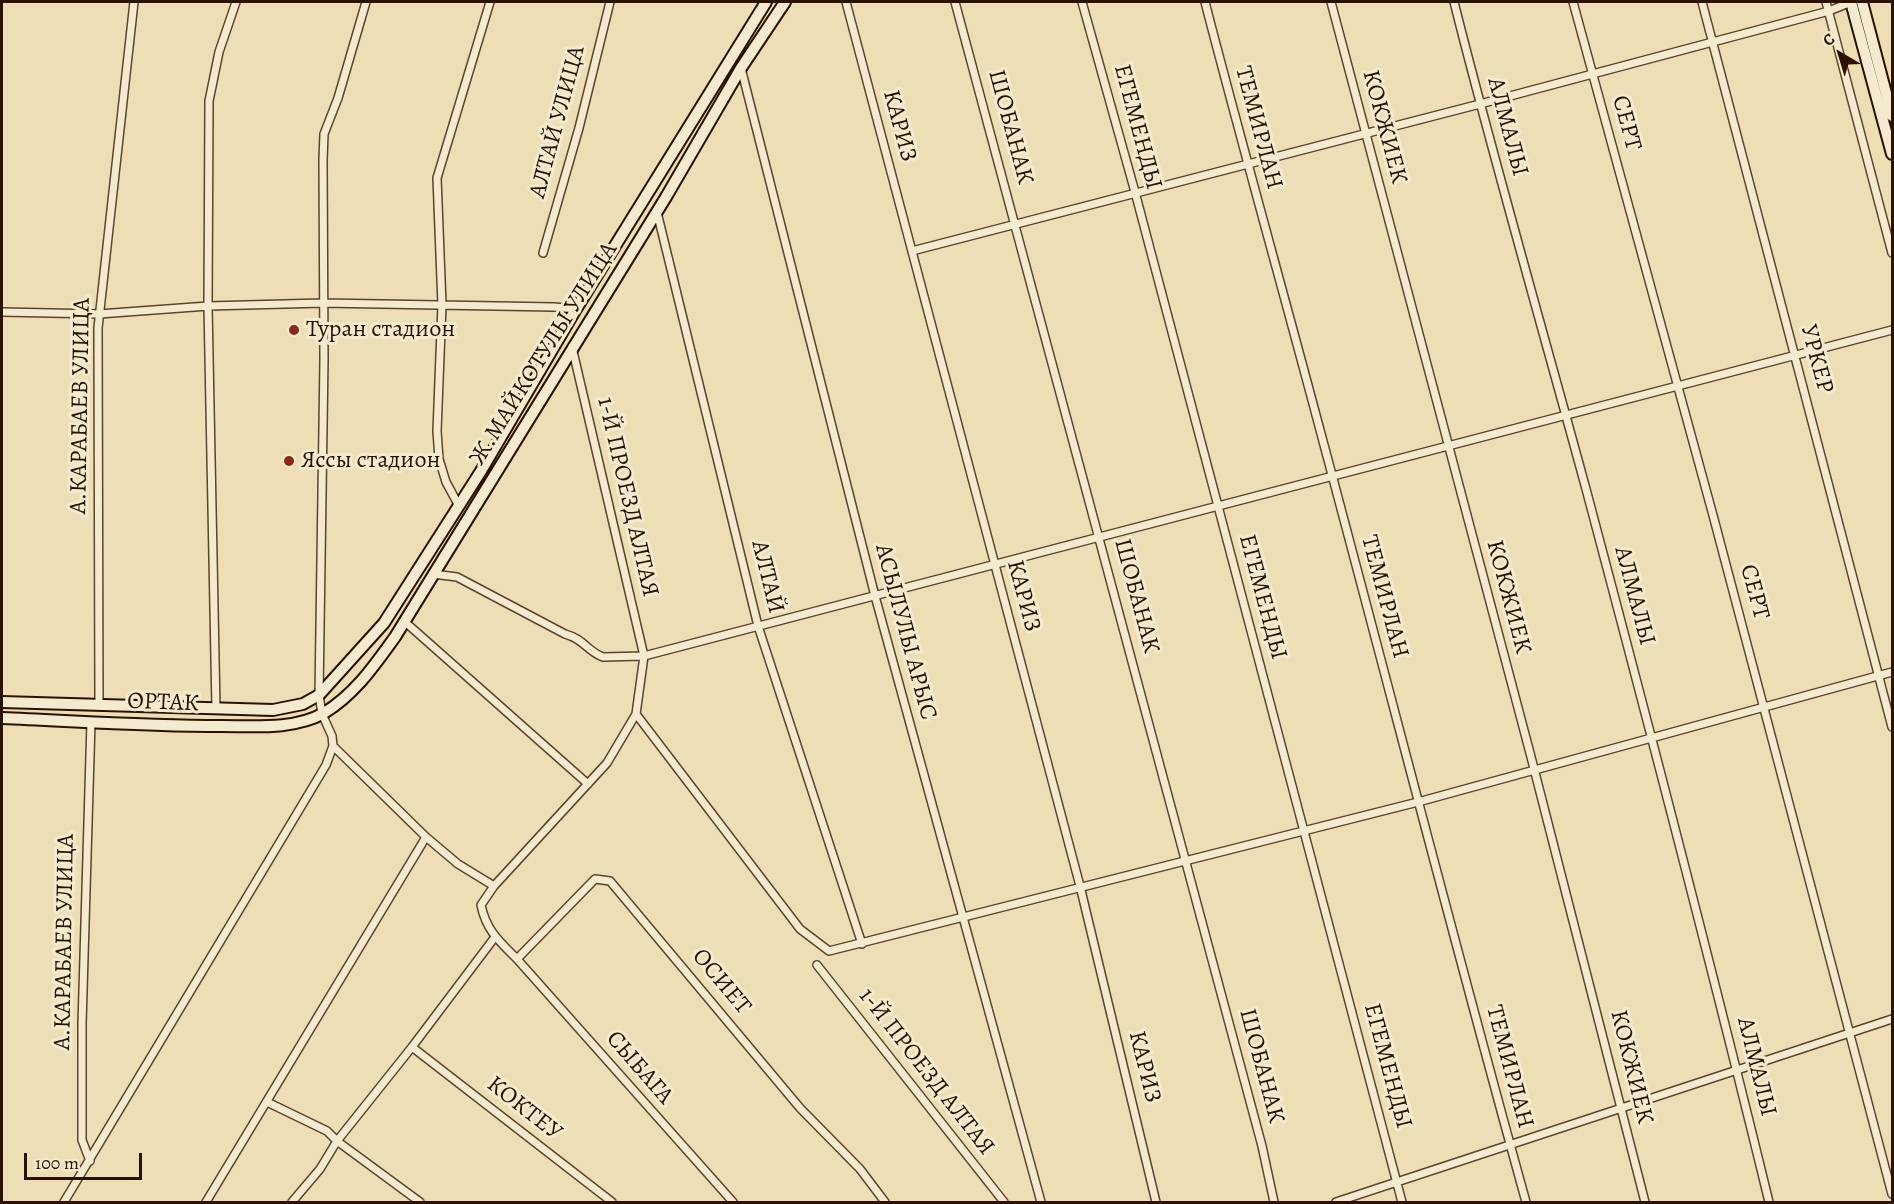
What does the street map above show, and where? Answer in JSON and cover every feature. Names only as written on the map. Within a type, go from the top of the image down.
[{"type":"street","name":"А.КАРАБАЕВ УЛИЦА","points":[[99,706],[97,377],[99,314],[134,2]]},
{"type":"street","points":[[216,710],[207,306],[209,101],[219,52],[236,2]]},
{"type":"street","points":[[64,1203],[232,918],[326,765],[333,746],[332,736],[322,714],[319,695],[324,134],[338,98],[366,2]]},
{"type":"street","points":[[459,506],[446,482],[439,459],[437,431],[442,305],[436,178],[490,2]]},
{"type":"street","name":"АЛТАЙ УЛИЦА","points":[[543,253],[579,128],[610,2]]},
{"type":"street","name":"Ж.МАЙКОТУЛЫ УЛИЦА","points":[[319,695],[384,623],[459,506],[576,309],[766,2]]},
{"type":"street","name":"Ж.МАЙКОТУЛЫ УЛИЦА","points":[[322,714],[347,697],[365,678],[404,621],[657,212],[741,68],[786,2]]},
{"type":"street","name":"КАРИЗ","points":[[846,2],[1080,886],[1156,1203]]},
{"type":"street","name":"ШОБАНАК","points":[[955,2],[1262,1146],[1274,1203]]},
{"type":"street","name":"ЕГЕМЕНДЫ","points":[[1082,2],[1219,507],[1402,1203]]},
{"type":"street","name":"ТЕМИРЛАН","points":[[1205,2],[1526,1203]]},
{"type":"street","name":"КОКЖИЕК","points":[[1331,2],[1534,770],[1645,1203]]},
{"type":"street","name":"АЛМАЛЫ","points":[[1454,2],[1651,738],[1769,1203]]},
{"type":"street","name":"СЕРТ","points":[[1573,2],[1893,1194]]},
{"type":"street","name":"УРКЕР","points":[[1702,2],[1893,727]]},
{"type":"street","points":[[1826,2],[1893,253]]},
{"type":"street","points":[[912,251],[1480,104],[1829,11],[1851,2],[1893,154]]},
{"type":"street","points":[[1862,2],[1888,86],[1893,116]]},
{"type":"street","name":"АСЫЛУЛЫ АРЫС","points":[[741,68],[875,596],[1041,1203]]},
{"type":"street","name":"АЛТАЙ","points":[[657,212],[758,626],[862,944]]},
{"type":"street","points":[[2,312],[99,314],[207,306],[323,303],[545,306],[576,309]]},
{"type":"street","points":[[433,574],[457,578],[577,638],[597,655],[603,657],[644,656],[1893,330]]},
{"type":"street","name":"1-Й ПРОЕЗД АЛТАЯ","points":[[573,347],[644,656]]},
{"type":"street","points":[[522,402],[535,409]]},
{"type":"street","points":[[404,621],[588,784]]},
{"type":"street","points":[[333,746],[426,837],[458,864],[494,886],[607,763],[636,714],[644,656]]},
{"type":"street","points":[[636,714],[800,928],[829,951],[1418,802],[1893,672]]},
{"type":"street","name":"ОРТАК","points":[[2,702],[273,710],[303,704],[319,695]]},
{"type":"street","name":"ОРТАК","points":[[2,718],[164,726],[275,726],[302,721],[322,714]]},
{"type":"street","name":"А.КАРАБАЕВ УЛИЦА","points":[[90,1161],[82,1140],[82,1024],[91,722]]},
{"type":"street","points":[[206,1203],[426,837]]},
{"type":"street","name":"ОСИЕТ","points":[[517,959],[595,879],[610,880],[800,1108],[860,1169],[885,1203]]},
{"type":"street","name":"СЫБАГА","points":[[494,886],[481,905],[484,921],[495,937],[733,1203]]},
{"type":"street","points":[[292,1203],[320,1169],[337,1141],[495,937]]},
{"type":"street","name":"1-Й ПРОЕЗД АЛТАЯ","points":[[817,965],[1004,1203]]},
{"type":"street","points":[[1336,1203],[1893,1019]]},
{"type":"street","name":"КОКТЕУ","points":[[412,1047],[612,1203]]},
{"type":"street","points":[[267,1102],[327,1131],[420,1203]]},
{"type":"place","name":"Туран стадион","points":[[294,330]]},
{"type":"place","name":"Яссы стадион","points":[[289,461]]}]
